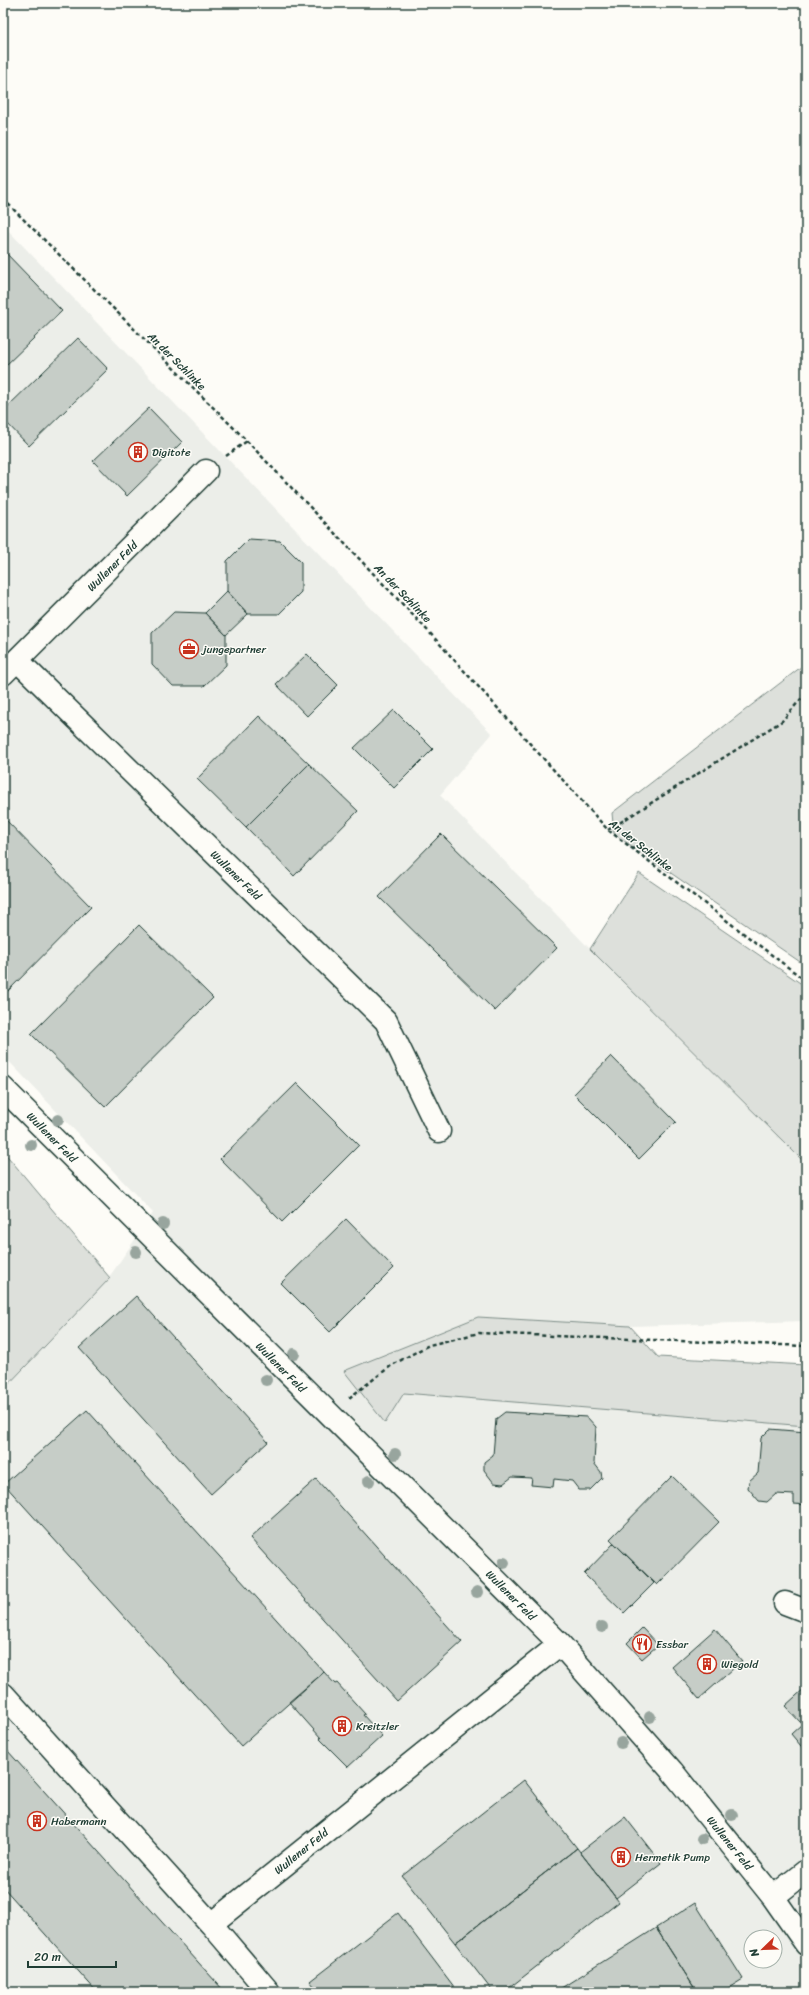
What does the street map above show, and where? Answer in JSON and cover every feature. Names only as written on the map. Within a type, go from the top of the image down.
[{"type":"street","name":"Wullener Feld","points":[[206,471],[10,667],[386,1021],[439,1131]]},
{"type":"street","name":"Wullener Feld","points":[[3,1088],[560,1644],[672,1771],[773,1897],[806,1944]]},
{"type":"street","points":[[785,1603],[806,1611]]},
{"type":"street","name":"Wullener Feld","points":[[211,1924],[560,1644]]},
{"type":"street","points":[[3,1694],[211,1924],[269,1992]]},
{"type":"street","points":[[773,1897],[806,1871]]},
{"type":"path","name":"An der Schlinke","points":[[3,199],[252,447],[429,632],[608,830],[806,981]]},
{"type":"path","points":[[608,830],[782,722],[806,693]]},
{"type":"path","points":[[328,1414],[392,1364],[429,1345],[478,1333],[806,1346]]},
{"type":"shaded area","points":[[3,225],[492,734],[440,795],[590,949],[806,1164],[806,1321],[630,1326],[478,1317],[404,1393],[806,1426],[806,1992],[3,1992],[3,1388],[112,1273],[153,1213],[3,1055]]},
{"type":"shaded area","points":[[806,660],[806,966],[614,834],[612,813],[801,667]]},
{"type":"shaded area","points":[[639,873],[806,987],[806,1164],[590,949]]},
{"type":"shaded area","points":[[3,1151],[110,1278],[3,1390]]},
{"type":"shaded area","points":[[478,1317],[630,1326],[658,1357],[806,1365],[806,1426],[404,1393],[385,1423],[344,1371]]},
{"type":"building","points":[[3,250],[62,311],[3,368]]},
{"type":"building","points":[[78,338],[108,369],[29,446],[3,419],[3,411]]},
{"type":"building","name":"Digitote","points":[[149,408],[182,442],[127,496],[93,461]]},
{"type":"building","points":[[249,539],[280,541],[301,562],[301,592],[279,614],[248,614],[227,591],[227,561]]},
{"type":"building","points":[[227,591],[248,614],[226,635],[205,613]]},
{"type":"building","name":"jungepartner","points":[[174,612],[205,613],[226,635],[226,665],[204,686],[173,686],[152,664],[152,633]]},
{"type":"building","points":[[307,654],[338,685],[307,716],[276,684]]},
{"type":"building","points":[[394,710],[433,749],[394,788],[354,748]]},
{"type":"building","points":[[259,716],[309,764],[246,827],[197,779]]},
{"type":"building","points":[[309,764],[358,811],[294,876],[246,827]]},
{"type":"building","points":[[3,817],[91,907],[3,996]]},
{"type":"building","points":[[441,834],[557,948],[495,1011],[379,897]]},
{"type":"building","points":[[139,925],[213,998],[105,1107],[31,1034]]},
{"type":"building","points":[[611,1056],[676,1122],[639,1159],[574,1094]]},
{"type":"building","points":[[297,1083],[359,1145],[282,1222],[220,1159]]},
{"type":"building","points":[[346,1219],[394,1268],[330,1332],[281,1283]]},
{"type":"building","points":[[136,1296],[268,1442],[211,1494],[79,1348]]},
{"type":"building","points":[[87,1410],[324,1672],[241,1746],[4,1484]]},
{"type":"building","points":[[505,1412],[587,1417],[596,1427],[594,1463],[601,1472],[602,1478],[590,1490],[579,1490],[572,1481],[554,1479],[553,1487],[531,1485],[532,1478],[512,1477],[503,1484],[494,1483],[484,1470],[484,1462],[493,1455],[496,1419]]},
{"type":"building","points":[[770,1429],[806,1432],[806,1505],[794,1504],[794,1495],[776,1494],[767,1502],[759,1501],[748,1488],[749,1481],[758,1473],[761,1438]]},
{"type":"building","points":[[672,1476],[719,1522],[657,1585],[610,1539]]},
{"type":"building","points":[[316,1479],[462,1642],[397,1701],[250,1538]]},
{"type":"building","points":[[614,1543],[654,1583],[624,1613],[584,1574]]},
{"type":"building","name":"Essbar","points":[[642,1628],[658,1645],[642,1659],[627,1643]]},
{"type":"building","name":"Wiegold","points":[[715,1629],[742,1661],[699,1699],[672,1667]]},
{"type":"building","name":"Kreitzler","points":[[324,1672],[335,1684],[337,1683],[365,1714],[363,1715],[382,1736],[348,1767],[320,1739],[321,1738],[289,1702]]},
{"type":"building","points":[[806,1687],[806,1752],[791,1734],[802,1724],[785,1706]]},
{"type":"building","name":"Habermann","points":[[7,1750],[225,1992],[97,1992],[3,1887],[3,1754]]},
{"type":"building","points":[[524,1780],[577,1848],[455,1943],[402,1876]]},
{"type":"building","name":"Hermetik Pump","points":[[625,1817],[661,1863],[616,1898],[580,1852]]},
{"type":"building","points":[[577,1848],[619,1902],[504,1992],[493,1992],[455,1943]]},
{"type":"building","points":[[695,1903],[743,1979],[722,1992],[697,1992],[656,1928]]},
{"type":"building","points":[[398,1913],[458,1992],[319,1992],[310,1981]]},
{"type":"building","points":[[656,1928],[697,1992],[555,1992]]},
{"type":"place","name":"Digitote","points":[[138,452]]},
{"type":"place","name":"jungepartner","points":[[189,649]]},
{"type":"place","name":"Essbar","points":[[642,1644]]},
{"type":"place","name":"Wiegold","points":[[707,1664]]},
{"type":"place","name":"Kreitzler","points":[[342,1726]]},
{"type":"place","name":"Habermann","points":[[37,1821]]},
{"type":"place","name":"Hermetik Pump","points":[[621,1857]]}]
